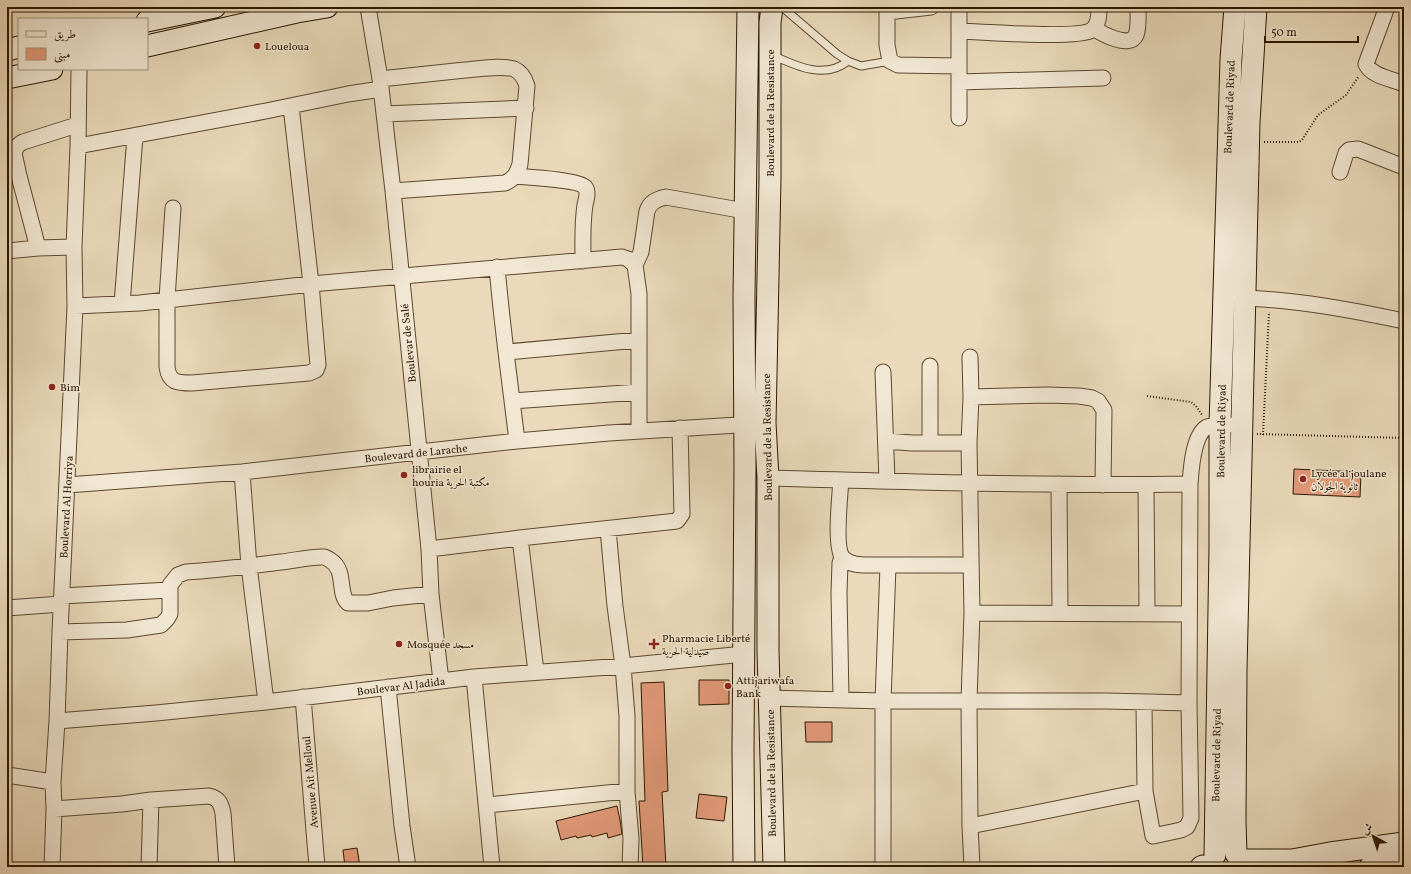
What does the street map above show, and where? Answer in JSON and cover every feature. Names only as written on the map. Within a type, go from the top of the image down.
[{"type":"main road","points":[[148,21],[215,7]]},
{"type":"main road","points":[[148,46],[297,12],[327,7]]},
{"type":"main road","name":"Boulevard de la Resistance","points":[[744,867],[744,296],[748,7]]},
{"type":"main road","name":"Boulevard de la Resistance","points":[[772,7],[770,23],[770,187],[765,424],[768,478],[769,698],[774,867]]},
{"type":"main road","name":"Boulevard de Riyad","points":[[1206,864],[1220,547],[1213,426],[1231,59],[1235,7]]},
{"type":"main road","name":"Boulevard de Riyad","points":[[1243,861],[1235,821],[1236,670],[1249,122],[1256,7]]},
{"type":"main road","points":[[7,50],[18,47]]},
{"type":"main road","points":[[7,78],[47,70]]},
{"type":"main road","points":[[1206,864],[1222,853],[1229,852],[1243,861],[1292,860],[1330,853],[1404,843]]},
{"type":"main road","points":[[1370,867],[1404,862]]},
{"type":"street","points":[[217,31],[224,7]]},
{"type":"street","name":"Boulevar de Salé","points":[[368,7],[394,190],[401,277],[429,549],[431,594],[442,681]]},
{"type":"street","points":[[931,7],[887,9],[887,45],[890,61],[898,65],[960,66]]},
{"type":"street","points":[[959,7],[959,118]]},
{"type":"street","points":[[959,31],[1064,34],[1091,31],[1097,22],[1099,7]]},
{"type":"street","points":[[1094,28],[1100,33],[1123,41],[1132,40],[1137,33],[1138,7]]},
{"type":"street","points":[[1387,7],[1366,64],[1368,69],[1374,73],[1404,84]]},
{"type":"street","points":[[78,146],[291,106],[348,94],[380,84],[482,69],[512,68],[520,73],[527,86],[520,164],[516,176],[505,183],[394,190]]},
{"type":"street","name":"Boulevard Al Horriya","points":[[52,867],[54,809],[53,782],[75,306],[74,247],[78,146],[78,70]]},
{"type":"street","points":[[959,82],[1103,78]]},
{"type":"street","points":[[173,208],[167,300],[167,367],[168,373],[174,381],[180,383],[192,383],[309,373],[316,370],[318,365],[312,284],[291,106]]},
{"type":"street","points":[[384,114],[526,108]]},
{"type":"street","points":[[38,248],[19,176],[14,154],[15,150],[18,144],[77,125]]},
{"type":"street","points":[[122,304],[135,136]]},
{"type":"street","points":[[1340,172],[1346,153],[1354,149],[1358,149],[1404,167]]},
{"type":"street","points":[[516,176],[571,181],[584,186],[587,189],[583,225],[584,261]]},
{"type":"street","points":[[639,430],[639,294],[638,277],[635,264],[641,252],[649,206],[660,198],[666,197],[745,211]]},
{"type":"street","points":[[7,251],[74,247]]},
{"type":"street","points":[[75,306],[167,300],[312,284],[622,257],[635,264]]},
{"type":"street","points":[[497,267],[501,315],[507,352],[517,441]]},
{"type":"street","points":[[1245,298],[1318,304],[1404,320]]},
{"type":"street","points":[[507,352],[638,340]]},
{"type":"street","points":[[970,357],[971,397],[969,443],[972,613],[969,701],[970,826],[972,867]]},
{"type":"street","points":[[930,366],[930,442]]},
{"type":"street","points":[[883,372],[887,481]]},
{"type":"street","points":[[512,401],[639,392]]},
{"type":"street","points":[[971,397],[1047,395],[1079,396],[1092,398],[1098,401],[1104,410],[1103,485]]},
{"type":"street","name":"Boulevard de Larache","points":[[67,485],[242,472],[517,441],[639,430],[765,424]]},
{"type":"street","points":[[1144,702],[1145,791],[1153,836],[1181,830],[1187,827],[1191,818],[1192,802],[1189,703],[1190,484],[1195,447],[1200,436],[1213,426],[1242,430]]},
{"type":"street","points":[[429,549],[677,521],[682,514],[680,428]]},
{"type":"street","points":[[886,441],[969,443]]},
{"type":"street","points":[[242,472],[249,566],[266,702]]},
{"type":"street","points":[[768,478],[1103,485],[1190,484]]},
{"type":"street","points":[[841,480],[838,533],[842,557],[840,563],[839,593],[841,699]]},
{"type":"street","points":[[1059,484],[1060,612]]},
{"type":"street","points":[[1146,484],[1147,613]]},
{"type":"street","points":[[608,529],[627,716],[627,790],[632,839],[630,867]]},
{"type":"street","points":[[520,538],[536,672]]},
{"type":"street","points":[[60,632],[127,630],[161,625],[170,614],[170,585],[178,575],[186,572],[324,557],[330,560],[338,570],[341,577],[345,599],[348,603],[368,603],[393,598],[431,594]]},
{"type":"street","points":[[842,557],[854,564],[888,566],[971,565]]},
{"type":"street","points":[[883,867],[883,701],[888,566]]},
{"type":"street","points":[[7,608],[62,600],[170,590]]},
{"type":"street","points":[[972,613],[1060,612],[1189,614]]},
{"type":"street","name":"Boulevar Al Jadida","points":[[57,721],[266,702],[474,677],[623,666],[744,654]]},
{"type":"street","points":[[474,677],[492,867]]},
{"type":"street","points":[[388,687],[402,826],[408,867]]},
{"type":"street","name":"Avenue Ait Melloul","points":[[303,698],[317,867]]},
{"type":"street","points":[[769,698],[883,701],[1189,703]]},
{"type":"street","points":[[7,775],[53,782]]},
{"type":"street","points":[[487,805],[627,790]]},
{"type":"street","points":[[970,826],[1145,791]]},
{"type":"street","points":[[54,809],[209,796],[218,800],[223,813],[228,867]]},
{"type":"street","points":[[149,867],[151,800]]},
{"type":"lane","points":[[782,7],[837,54],[848,61],[861,66],[890,61]]},
{"type":"lane","points":[[770,54],[798,66],[812,70],[830,69],[838,67],[848,61]]},
{"type":"path","points":[[1263,137],[1263,142],[1299,142],[1302,140],[1318,115],[1346,95],[1358,76],[1368,69]]},
{"type":"path","points":[[1263,434],[1269,299]]},
{"type":"path","points":[[1147,396],[1191,402],[1213,426]]},
{"type":"path","points":[[1242,430],[1263,434],[1404,438]]},
{"type":"building","points":[[1294,469],[1361,472],[1360,497],[1293,494]]},
{"type":"building","points":[[699,680],[729,680],[729,704],[699,705]]},
{"type":"building","points":[[664,682],[668,791],[662,792],[666,867],[643,867],[639,801],[645,801],[641,683]]},
{"type":"building","points":[[805,722],[832,722],[832,742],[806,742]]},
{"type":"building","points":[[699,794],[727,797],[724,821],[696,818]]},
{"type":"building","points":[[617,806],[622,834],[608,838],[607,833],[592,837],[591,835],[577,838],[576,836],[561,840],[556,821]]},
{"type":"building","points":[[357,848],[360,867],[345,867],[343,850]]},
{"type":"place","name":"Loueloua","points":[[257,46]]},
{"type":"place","name":"Bim","points":[[52,387]]},
{"type":"place","name":"librairie el houria مكتبة الحرية","points":[[404,475]]},
{"type":"place","name":"Lycée al joulane ثانوية الجولان","points":[[1303,479]]},
{"type":"place","name":"Mosquée مسجد","points":[[399,644]]},
{"type":"place","name":"Pharmacie Liberté صيدلية الحرية","points":[[654,644]]},
{"type":"place","name":"Attijariwafa Bank","points":[[728,686]]}]
